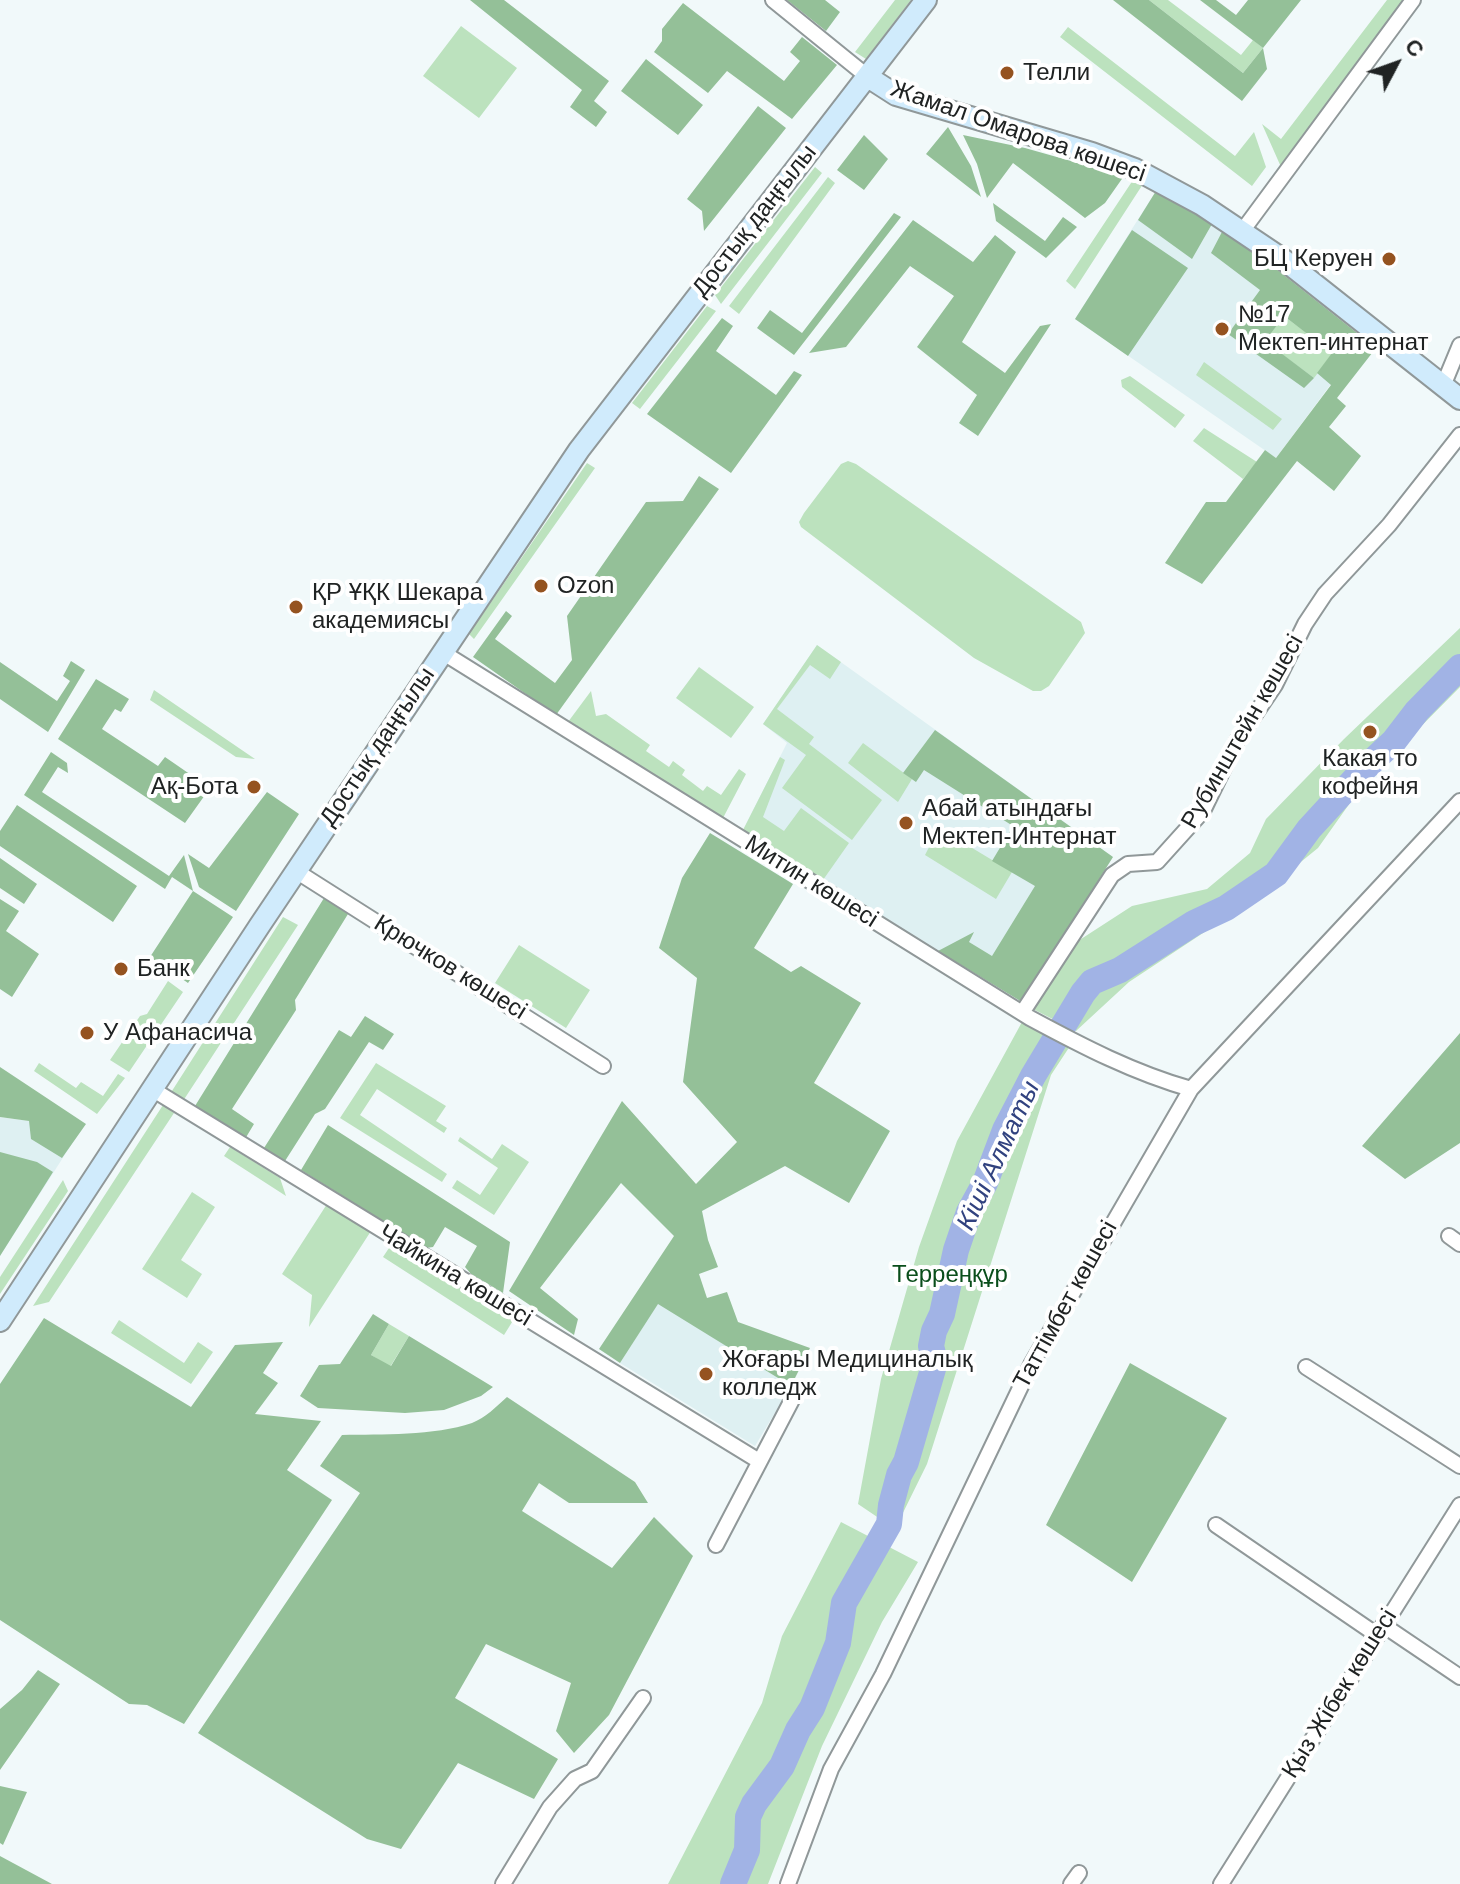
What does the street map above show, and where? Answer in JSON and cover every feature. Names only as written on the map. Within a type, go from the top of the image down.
[{"type":"main road","name":"Достық даңғылы","points":[[0,1321],[296,871],[588,437],[926,0]]},
{"type":"main road","name":"Жамал Омарова көшесі","points":[[868,77],[896,95],[1092,153],[1135,169],[1202,205],[1243,230],[1460,399]]},
{"type":"street","name":"Жамал Омарова көшесі","points":[[773,0],[868,77]]},
{"type":"street","points":[[1243,230],[1413,0]]},
{"type":"street","points":[[1443,386],[1460,345]]},
{"type":"street","name":"Рубинштейн көшесі","points":[[1022,1013],[1112,875],[1128,864],[1157,862],[1203,811],[1237,741],[1275,685],[1318,604],[1389,525],[1460,435]]},
{"type":"street","name":"Митин көшесі","points":[[442,652],[1022,1013],[1090,1050],[1154,1079],[1191,1089]]},
{"type":"street","name":"Таттімбет көшесі","points":[[788,1884],[831,1769],[883,1674],[1032,1363],[1191,1089],[1460,801]]},
{"type":"street","name":"Крючков көшесі","points":[[296,871],[603,1066]]},
{"type":"street","name":"Чайкина көшесі","points":[[152,1089],[759,1461]]},
{"type":"street","points":[[1306,1367],[1460,1466]]},
{"type":"street","points":[[716,1545],[794,1396]]},
{"type":"street","name":"Қыз Жібек көшесі","points":[[1221,1884],[1460,1505]]},
{"type":"street","points":[[1216,1525],[1380,1630],[1460,1677]]},
{"type":"street","points":[[503,1884],[550,1807],[575,1779],[592,1771],[643,1698]]},
{"type":"shaded area","name":"№17 Мектеп-интернат","points":[[1156,191],[1237,238],[1331,384],[1276,458],[1075,319]]},
{"type":"shaded area","name":"Абай атындағы Мектеп-Интернат","points":[[817,645],[1113,857],[1022,1002],[743,830],[787,743],[763,724]]},
{"type":"shaded area","points":[[0,1117],[45,1123],[73,1142],[0,1256]]},
{"type":"shaded area","name":"Жоғары Медициналық колледж","points":[[658,1303],[791,1386],[755,1446],[620,1363]]},
{"type":"green space","points":[[470,0],[504,0],[609,81],[594,101],[607,112],[596,127],[570,107],[582,90]]},
{"type":"green space","points":[[787,0],[825,0],[840,12],[826,31]]},
{"type":"green space","points":[[895,0],[911,0],[866,59],[855,52]]},
{"type":"green space","points":[[1113,0],[1149,0],[1243,73],[1263,48],[1267,69],[1242,101]]},
{"type":"green space","points":[[1149,0],[1168,0],[1241,55],[1253,40],[1263,48],[1243,73]]},
{"type":"green space","points":[[1200,0],[1216,0],[1236,15],[1248,0],[1301,0],[1263,48]]},
{"type":"green space","points":[[1387,0],[1403,0],[1281,167],[1262,124],[1281,139]]},
{"type":"green space","points":[[683,3],[784,81],[800,61],[790,52],[802,37],[837,65],[792,119],[727,71],[708,93],[654,52],[662,41],[662,29]]},
{"type":"green space","points":[[461,26],[517,68],[479,118],[423,76]]},
{"type":"green space","points":[[1068,27],[1235,156],[1254,132],[1266,167],[1252,186],[1060,37]]},
{"type":"green space","points":[[646,59],[703,105],[678,135],[621,91]]},
{"type":"green space","points":[[758,106],[786,128],[704,231],[702,211],[687,199]]},
{"type":"green space","points":[[948,127],[971,166],[981,197],[926,154]]},
{"type":"green space","points":[[864,135],[888,159],[864,190],[837,170]]},
{"type":"green space","points":[[963,135],[1025,148],[1124,176],[1105,203],[1085,218],[1013,163],[987,198],[977,164]]},
{"type":"green space","points":[[815,167],[822,173],[721,304],[715,295]]},
{"type":"green space","points":[[828,177],[835,183],[739,314],[729,306]]},
{"type":"green space","points":[[1133,180],[1143,184],[1075,289],[1066,281]]},
{"type":"green space","points":[[1156,191],[1212,224],[1192,259],[1138,220]]},
{"type":"green space","points":[[993,203],[1045,241],[1063,217],[1077,227],[1046,258],[996,221]]},
{"type":"green space","points":[[894,213],[901,217],[794,355],[757,328],[770,310],[802,333]]},
{"type":"green space","points":[[913,220],[973,262],[995,235],[1016,252],[962,342],[1005,373],[1040,326],[1051,324],[978,436],[959,423],[977,395],[917,347],[954,296],[910,266],[846,347],[809,353]]},
{"type":"green space","points":[[1132,230],[1188,268],[1128,356],[1075,319]]},
{"type":"green space","points":[[1223,230],[1376,348],[1337,398],[1346,406],[1329,427],[1361,456],[1334,491],[1297,461],[1202,584],[1165,563],[1206,502],[1226,502],[1265,450],[1276,458],[1331,385],[1317,373],[1332,353],[1284,316],[1265,341],[1314,378],[1304,388],[1228,334],[1260,290],[1211,253]]},
{"type":"green space","points":[[707,306],[716,311],[640,409],[632,403]]},
{"type":"green space","points":[[1284,316],[1333,353],[1314,378],[1264,341]]},
{"type":"green space","points":[[722,318],[733,326],[716,351],[776,395],[794,371],[802,375],[731,473],[647,414]]},
{"type":"green space","points":[[1204,362],[1282,419],[1273,430],[1196,375]]},
{"type":"green space","points":[[1130,376],[1185,415],[1175,428],[1122,387],[1121,380]]},
{"type":"green space","points":[[1204,428],[1257,462],[1243,479],[1193,441]]},
{"type":"green space","points":[[848,461],[1081,622],[1085,633],[1049,686],[1033,691],[974,658],[801,527],[799,522],[804,513],[841,464]]},
{"type":"green space","points":[[587,463],[595,468],[474,639],[469,634]]},
{"type":"green space","points":[[699,476],[719,489],[556,715],[473,657],[506,611],[512,616],[495,639],[555,683],[572,660],[567,616],[646,502],[683,501]]},
{"type":"green space","points":[[1460,628],[1460,687],[1362,786],[1318,848],[1259,896],[1129,982],[1076,1031],[1031,1008],[1078,941],[1132,906],[1207,889],[1250,853],[1266,819]]},
{"type":"green space","points":[[817,645],[841,662],[830,679],[810,665],[777,709],[814,737],[809,744],[882,800],[852,840],[782,788],[806,755],[763,724]]},
{"type":"green space","points":[[71,661],[85,670],[48,732],[0,699],[0,662],[57,701],[70,681],[63,676]]},
{"type":"green space","points":[[699,667],[754,707],[731,738],[676,698]]},
{"type":"green space","points":[[96,679],[129,699],[121,712],[115,709],[102,729],[158,766],[165,757],[210,788],[185,823],[58,739]]},
{"type":"green space","points":[[154,690],[255,759],[236,757],[150,700]]},
{"type":"green space","points":[[591,691],[596,716],[606,714],[650,745],[646,751],[669,767],[673,761],[685,770],[682,775],[703,791],[707,786],[721,795],[739,769],[746,774],[723,818],[568,722]]},
{"type":"green space","points":[[935,730],[1113,857],[1022,1002],[938,951],[974,932],[969,942],[992,956],[1035,886],[992,861],[1013,826],[924,770],[916,782],[903,773]]},
{"type":"green space","points":[[863,743],[912,779],[898,802],[848,763]]},
{"type":"green space","points":[[51,752],[67,763],[68,773],[58,767],[42,792],[169,876],[184,855],[193,891],[172,877],[165,889],[24,795]]},
{"type":"green space","points":[[780,757],[785,760],[763,817],[784,831],[801,808],[849,843],[823,880],[743,830]]},
{"type":"green space","points":[[267,792],[299,814],[236,911],[199,887],[188,854],[209,868]]},
{"type":"green space","points":[[17,805],[137,886],[113,922],[0,846],[0,831]]},
{"type":"green space","points":[[939,828],[1012,872],[996,899],[925,855]]},
{"type":"green space","points":[[710,833],[793,884],[754,948],[791,972],[801,966],[861,1003],[814,1083],[890,1131],[849,1203],[785,1166],[702,1211],[718,1267],[699,1274],[707,1298],[727,1292],[738,1322],[810,1348],[791,1386],[658,1304],[620,1363],[599,1349],[674,1236],[621,1183],[540,1288],[578,1319],[574,1335],[509,1291],[622,1101],[696,1184],[737,1142],[683,1082],[697,978],[659,948],[682,878]]},
{"type":"green space","points":[[0,858],[37,884],[24,904],[0,888]]},
{"type":"green space","points":[[193,891],[233,917],[188,983],[150,957]]},
{"type":"green space","points":[[324,898],[348,914],[295,1000],[296,1010],[232,1109],[254,1124],[245,1139],[195,1106]]},
{"type":"green space","points":[[0,899],[19,911],[6,931],[39,954],[12,997],[0,989]]},
{"type":"green space","points":[[283,917],[298,925],[183,1101],[170,1094]]},
{"type":"green space","points":[[519,945],[590,990],[566,1028],[495,983]]},
{"type":"green space","points":[[168,981],[183,992],[129,1072],[110,1060],[140,1016],[147,1014]]},
{"type":"green space","points":[[365,1016],[394,1034],[383,1050],[369,1042],[325,1109],[315,1114],[285,1161],[264,1148],[339,1030],[351,1037]]},
{"type":"green space","name":"Терреңқұр","points":[[1022,1022],[1070,1046],[1051,1075],[927,1464],[895,1529],[858,1504],[881,1379],[919,1247],[957,1141]]},
{"type":"green space","points":[[1460,1033],[1460,1143],[1405,1179],[1362,1146]]},
{"type":"green space","points":[[39,1063],[76,1088],[81,1082],[103,1096],[118,1074],[125,1078],[97,1114],[34,1071]]},
{"type":"green space","points":[[376,1063],[446,1106],[436,1121],[447,1128],[444,1133],[377,1089],[360,1115],[447,1174],[442,1182],[340,1118]]},
{"type":"green space","points":[[0,1067],[86,1124],[62,1158],[31,1139],[29,1121],[0,1117]]},
{"type":"green space","points":[[163,1105],[174,1113],[49,1302],[33,1306]]},
{"type":"green space","points":[[328,1125],[510,1242],[503,1293],[465,1267],[477,1246],[445,1227],[433,1247],[426,1248],[301,1170]]},
{"type":"green space","points":[[460,1137],[492,1159],[502,1144],[529,1162],[494,1215],[452,1188],[457,1180],[480,1195],[498,1168],[458,1141]]},
{"type":"green space","points":[[230,1147],[280,1178],[286,1196],[224,1156]]},
{"type":"green space","points":[[0,1152],[37,1162],[53,1172],[0,1256]]},
{"type":"green space","points":[[63,1180],[68,1191],[0,1294],[0,1277]]},
{"type":"green space","points":[[192,1192],[215,1207],[181,1260],[202,1274],[187,1298],[142,1269]]},
{"type":"green space","points":[[327,1204],[371,1231],[309,1327],[312,1295],[282,1274]]},
{"type":"green space","points":[[391,1245],[514,1319],[504,1335],[383,1257]]},
{"type":"green space","points":[[373,1314],[389,1324],[371,1355],[391,1366],[409,1336],[493,1387],[481,1396],[444,1410],[405,1413],[318,1408],[300,1396],[319,1365],[340,1364]]},
{"type":"green space","points":[[44,1318],[191,1407],[235,1345],[283,1342],[263,1373],[278,1383],[255,1414],[321,1421],[287,1470],[332,1500],[184,1724],[147,1705],[129,1704],[0,1620],[0,1384]]},
{"type":"green space","points":[[119,1320],[184,1363],[198,1342],[213,1352],[191,1384],[111,1333]]},
{"type":"green space","points":[[389,1324],[409,1336],[390,1367],[371,1355]]},
{"type":"green space","points":[[1130,1363],[1227,1418],[1132,1582],[1046,1525]]},
{"type":"green space","points":[[507,1397],[635,1482],[648,1503],[569,1503],[539,1483],[522,1511],[612,1568],[654,1517],[693,1556],[609,1715],[574,1753],[556,1731],[571,1683],[486,1644],[455,1698],[558,1759],[534,1799],[458,1763],[401,1849],[367,1839],[198,1733],[360,1493],[320,1466],[342,1435],[407,1434],[457,1427],[481,1418]]},
{"type":"green space","points":[[841,1522],[918,1562],[882,1622],[822,1746],[768,1884],[668,1884],[762,1703],[782,1636]]},
{"type":"green space","points":[[38,1670],[60,1684],[0,1770],[0,1709],[22,1690]]},
{"type":"green space","points":[[0,1786],[27,1792],[3,1845],[0,1843]]},
{"type":"green space","points":[[0,1856],[52,1884],[0,1884]]},
{"type":"waterway","name":"Кіші Алматы","points":[[733,1884],[747,1850],[748,1817],[782,1766],[812,1708],[838,1643],[844,1603],[889,1524],[899,1475],[906,1462],[935,1362],[931,1346],[942,1314],[956,1250],[1005,1130],[1033,1076],[1092,982],[1120,970],[1194,923],[1226,908],[1276,874],[1309,829],[1460,667]]},
{"type":"place","name":"Телли","points":[[1007,73]]},
{"type":"place","name":"БЦ Керуен","points":[[1389,259]]},
{"type":"place","name":"№17 Мектеп-интернат","points":[[1222,329]]},
{"type":"place","name":"Ozon","points":[[541,586]]},
{"type":"place","name":"ҚР ҰҚК Шекара академиясы","points":[[296,607]]},
{"type":"place","name":"Какая то кофейня","points":[[1370,732]]},
{"type":"place","name":"Ақ-Бота","points":[[254,787]]},
{"type":"place","name":"Абай атындағы Мектеп-Интернат","points":[[906,823]]},
{"type":"place","name":"Банк","points":[[121,969]]},
{"type":"place","name":"У Афанасича","points":[[87,1033]]},
{"type":"place","name":"Жоғары Медициналық колледж","points":[[706,1374]]}]
